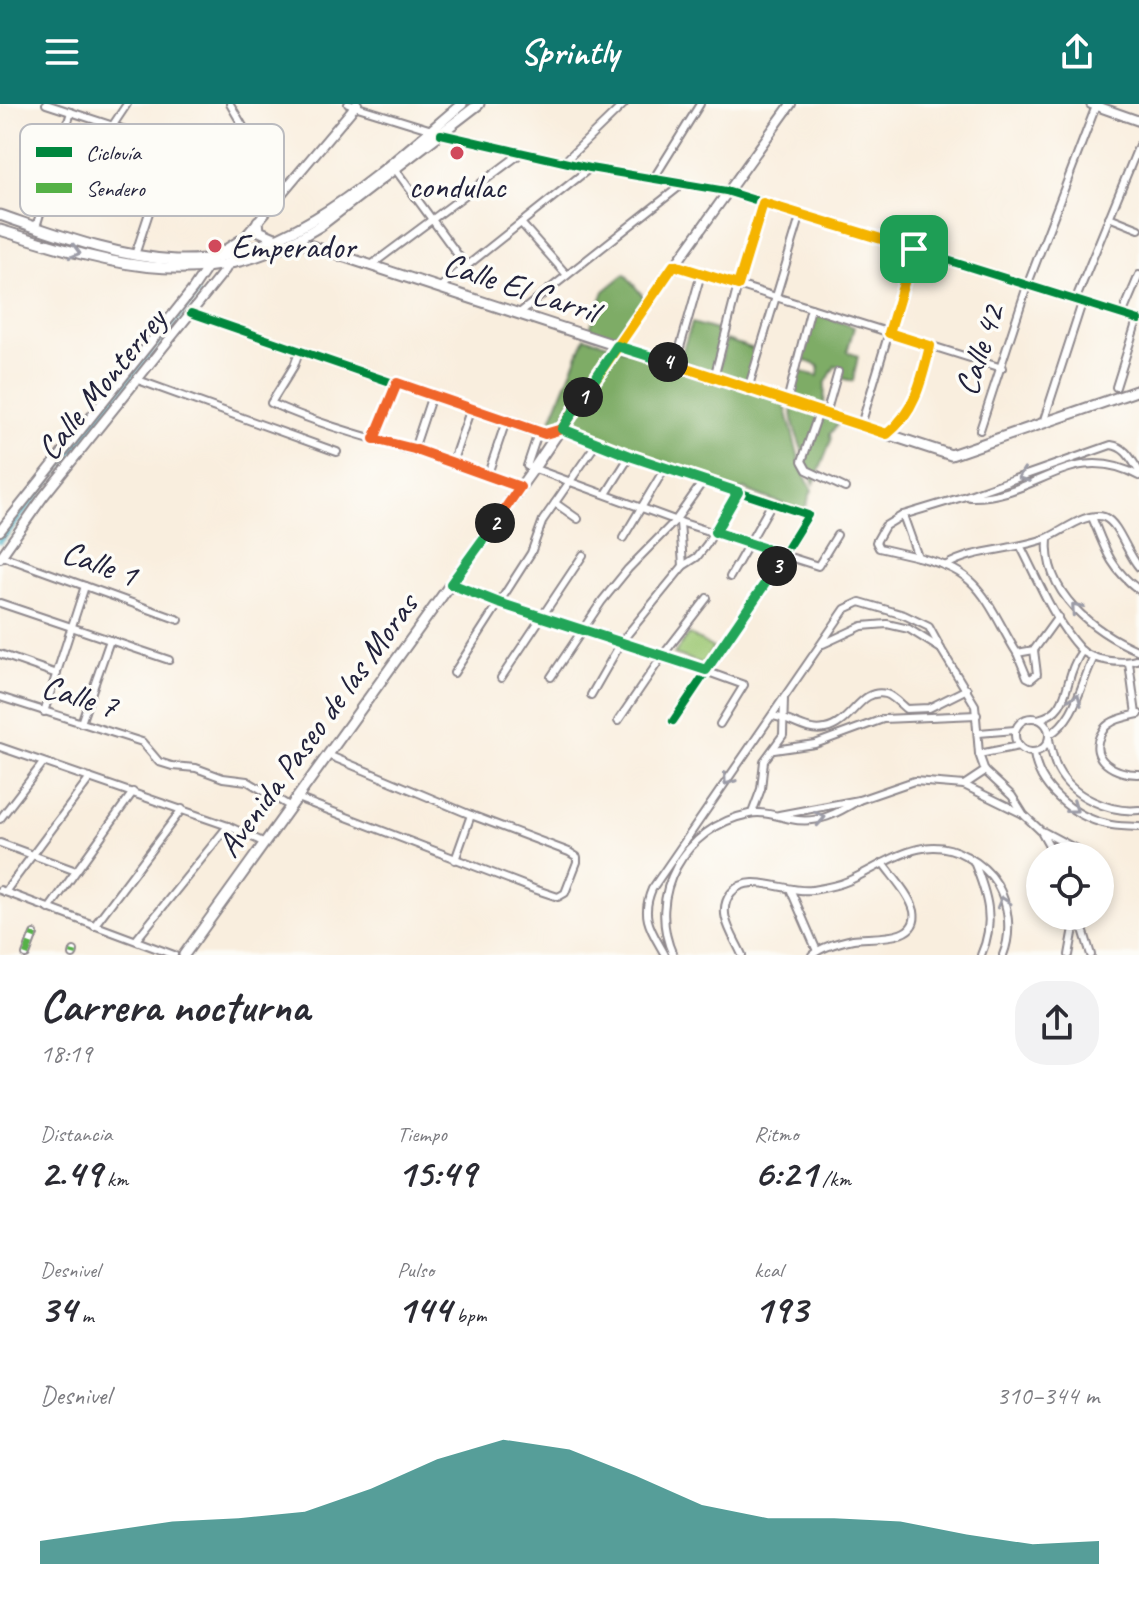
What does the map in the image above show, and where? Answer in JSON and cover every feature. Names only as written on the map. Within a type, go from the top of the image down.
[{"type":"main road","points":[[0,230],[125,264],[160,269],[230,264],[296,241],[334,217],[437,132],[462,104]]},
{"type":"main road","points":[[0,215],[135,255],[178,260],[236,252],[280,239],[479,104]]},
{"type":"main road","points":[[258,221],[259,231],[263,235],[280,239]]},
{"type":"main road","name":"Calle El Carril","points":[[296,241],[951,455],[1139,390]]},
{"type":"main road","points":[[190,268],[199,278]]},
{"type":"main road","name":"Avenida Paseo de las Moras","points":[[184,955],[562,429],[617,346]]},
{"type":"street","points":[[46,104],[110,124]]},
{"type":"street","points":[[114,124],[127,104]]},
{"type":"street","points":[[230,104],[242,124]]},
{"type":"street","points":[[564,162],[624,104]]},
{"type":"street","points":[[654,178],[700,104]]},
{"type":"street","points":[[617,346],[791,104]]},
{"type":"street","points":[[284,188],[353,105],[520,154],[726,191],[1138,320],[1116,387]]},
{"type":"street","points":[[1094,105],[1139,121]]},
{"type":"street","name":"Calle 42","points":[[980,430],[1027,286],[1094,105]]},
{"type":"street","points":[[67,124],[71,112]]},
{"type":"street","points":[[1043,423],[1079,302],[1139,145]]},
{"type":"street","points":[[370,266],[520,154]]},
{"type":"street","points":[[439,288],[590,168]]},
{"type":"street","points":[[395,169],[466,266]]},
{"type":"street","points":[[1128,170],[1139,174]]},
{"type":"street","points":[[518,314],[684,183]]},
{"type":"street","points":[[714,378],[763,203]]},
{"type":"street","points":[[748,389],[801,214]]},
{"type":"street","points":[[36,227],[39,216]]},
{"type":"street","points":[[135,255],[148,216]]},
{"type":"street","points":[[244,238],[262,216]]},
{"type":"street","points":[[1109,217],[1139,229]]},
{"type":"street","points":[[521,223],[567,275]]},
{"type":"street","name":"Calle Monterrey","points":[[3,552],[43,497],[230,264],[244,238]]},
{"type":"street","name":"Calle Monterrey","points":[[0,531],[193,289],[215,256],[244,238]]},
{"type":"street","points":[[861,425],[914,249]]},
{"type":"street","points":[[674,265],[1002,368]]},
{"type":"street","points":[[675,365],[701,274]]},
{"type":"street","points":[[1122,315],[1139,275]]},
{"type":"street","points":[[193,289],[200,289],[201,299]]},
{"type":"street","points":[[787,401],[811,308]]},
{"type":"street","points":[[191,313],[538,433],[562,429],[630,456],[808,515],[673,721]]},
{"type":"street","points":[[887,434],[910,409],[923,377],[930,346]]},
{"type":"street","points":[[299,352],[271,403],[520,487]]},
{"type":"street","points":[[838,372],[802,461],[807,470],[845,488]]},
{"type":"street","points":[[138,380],[263,426],[317,442],[337,452]]},
{"type":"street","points":[[374,439],[397,383]]},
{"type":"street","points":[[414,449],[432,395]]},
{"type":"street","points":[[452,463],[471,408]]},
{"type":"street","points":[[488,474],[506,421]]},
{"type":"street","points":[[538,433],[527,466],[677,522],[818,566],[837,535]]},
{"type":"street","points":[[454,673],[531,553],[543,520],[596,444]]},
{"type":"street","points":[[1058,617],[1034,650],[1037,674],[1031,679],[1027,677],[1017,653],[982,595],[968,579],[945,566],[879,548],[876,542],[885,526],[903,515],[1111,445],[1127,452],[1139,474]]},
{"type":"street","points":[[1097,450],[1099,462]]},
{"type":"street","points":[[1124,468],[1128,460],[1127,452]]},
{"type":"street","points":[[606,494],[630,456]]},
{"type":"street","points":[[966,496],[991,496],[1026,486],[1070,466],[1099,462],[1139,474]]},
{"type":"street","points":[[623,538],[665,468]]},
{"type":"street","points":[[551,677],[628,569],[677,522],[704,480]]},
{"type":"street","points":[[591,695],[622,641],[683,566],[697,557],[738,492]]},
{"type":"street","points":[[555,503],[578,519]]},
{"type":"street","points":[[730,577],[772,503]]},
{"type":"street","points":[[903,515],[918,557]]},
{"type":"street","points":[[945,566],[959,558],[1021,547],[1092,517],[1103,517],[1115,525],[1129,556],[1139,567]]},
{"type":"street","points":[[1092,517],[1107,555],[1121,575],[1139,590]]},
{"type":"street","points":[[677,522],[683,566]]},
{"type":"street","points":[[1048,538],[1051,567],[1062,591],[1078,612],[1111,639],[1139,651]]},
{"type":"street","points":[[1021,547],[1058,617],[1082,651],[1094,657],[1129,663],[1139,659]]},
{"type":"street","name":"Calle 1","points":[[3,552],[179,620]]},
{"type":"street","points":[[501,678],[583,555]]},
{"type":"street","points":[[451,584],[744,685],[720,724]]},
{"type":"street","points":[[44,712],[85,586]]},
{"type":"street","points":[[618,721],[707,598]]},
{"type":"street","points":[[665,955],[646,916],[646,903],[652,889],[836,621],[845,609],[860,602],[929,627],[967,689],[977,715],[979,754],[985,771],[1012,796],[1024,815],[1041,831],[1061,842]]},
{"type":"street","points":[[0,603],[169,660]]},
{"type":"street","points":[[887,624],[888,611]]},
{"type":"street","points":[[836,621],[846,632]]},
{"type":"street","points":[[821,645],[862,626],[887,624],[909,629],[941,649]]},
{"type":"street","points":[[81,723],[110,640]]},
{"type":"street","points":[[1017,653],[1034,650]]},
{"type":"street","points":[[1082,651],[1067,681],[1057,712],[1038,719],[1026,719],[1015,730],[1015,739],[1025,751],[1042,749],[1075,706],[1082,679],[1094,657]]},
{"type":"street","points":[[0,654],[57,674]]},
{"type":"street","points":[[1129,663],[1137,714],[1110,723],[1096,743],[1096,753],[1114,769],[1139,774]]},
{"type":"street","points":[[772,716],[785,718],[808,730],[823,730],[841,725],[862,699],[876,693],[889,695],[906,709],[929,708],[967,689]]},
{"type":"street","name":"Calle 7","points":[[0,697],[145,744],[159,762],[247,781],[294,802],[562,897],[577,857],[471,815]]},
{"type":"street","points":[[752,813],[761,789],[764,761],[783,735],[784,698]]},
{"type":"street","points":[[774,750],[815,744],[883,719],[977,715]]},
{"type":"street","points":[[1038,719],[1047,727],[1058,771],[1081,795],[1115,809],[1139,810]]},
{"type":"street","points":[[979,733],[1015,730]]},
{"type":"street","points":[[979,754],[1019,746]]},
{"type":"street","points":[[0,747],[182,809],[265,843]]},
{"type":"street","points":[[1034,752],[1041,774],[1069,807],[1109,825],[1139,827]]},
{"type":"street","points":[[328,755],[471,815],[455,860]]},
{"type":"street","points":[[0,819],[43,763]]},
{"type":"street","points":[[964,785],[985,771]]},
{"type":"street","points":[[90,778],[2,891],[174,955]]},
{"type":"street","points":[[673,955],[665,937],[663,916],[663,902],[671,876],[688,848],[714,828],[752,813],[777,815],[859,800],[914,781],[964,785],[1024,815]]},
{"type":"street","points":[[49,909],[133,792]]},
{"type":"street","points":[[94,926],[182,809]]},
{"type":"street","points":[[702,817],[714,828]]},
{"type":"street","points":[[136,940],[228,826]]},
{"type":"street","points":[[1041,831],[1047,842]]},
{"type":"street","points":[[0,843],[76,871]]},
{"type":"street","points":[[742,955],[725,918],[726,903],[732,892],[744,884],[767,884],[791,891],[810,891],[846,882],[911,849],[931,846],[954,848],[986,869],[1003,895],[1009,925],[1008,944],[1003,955]]},
{"type":"street","points":[[973,859],[990,909],[990,928],[981,955]]},
{"type":"street","points":[[791,891],[814,953],[855,939],[897,936],[909,929],[914,919],[914,909],[883,863]]},
{"type":"street","points":[[1069,955],[1074,930]]},
{"type":"street","points":[[1083,930],[1091,955]]},
{"type":"street","points":[[26,955],[34,934]]},
{"type":"green space","points":[[625,274],[646,300],[617,338],[590,328],[604,291]]},
{"type":"green space","points":[[813,312],[854,327],[847,352],[858,356],[853,381],[840,378],[843,368],[835,366],[825,384],[824,407],[791,395],[798,371],[818,376],[819,366],[801,359]]},
{"type":"green space","points":[[692,323],[723,332],[713,372],[679,361]]},
{"type":"green space","points":[[585,337],[615,346],[557,429],[546,432]]},
{"type":"green space","points":[[726,340],[757,350],[747,382],[718,374]]},
{"type":"green space","points":[[619,348],[784,401],[802,470],[812,490],[804,511],[562,429]]},
{"type":"green space","points":[[791,405],[840,421],[830,434],[831,441],[814,484],[794,427]]},
{"type":"green space","points":[[689,634],[713,648],[703,664],[674,654]]},
{"type":"waterway","points":[[0,541],[197,294]]},
{"type":"marked path","points":[[26,955],[34,934]]},
{"type":"marked path","points":[[73,955],[74,951]]},
{"type":"cycle path","points":[[441,134],[590,168],[726,191],[1139,320]]},
{"type":"cycle path","points":[[191,313],[538,433],[562,429],[630,456],[808,515],[673,721]]},
{"type":"place","name":"condulac","points":[[457,153]]},
{"type":"place","name":"Emperador","points":[[215,246]]},
{"type":"route","points":[[914,249],[763,203],[738,285],[674,265],[617,346],[562,429],[538,433],[397,383],[374,439],[414,449],[520,487],[451,584],[499,603],[706,670],[784,555],[715,532],[738,492],[596,444],[562,429],[617,346],[887,434],[910,409],[923,377],[930,346],[889,333],[914,249]]}]
